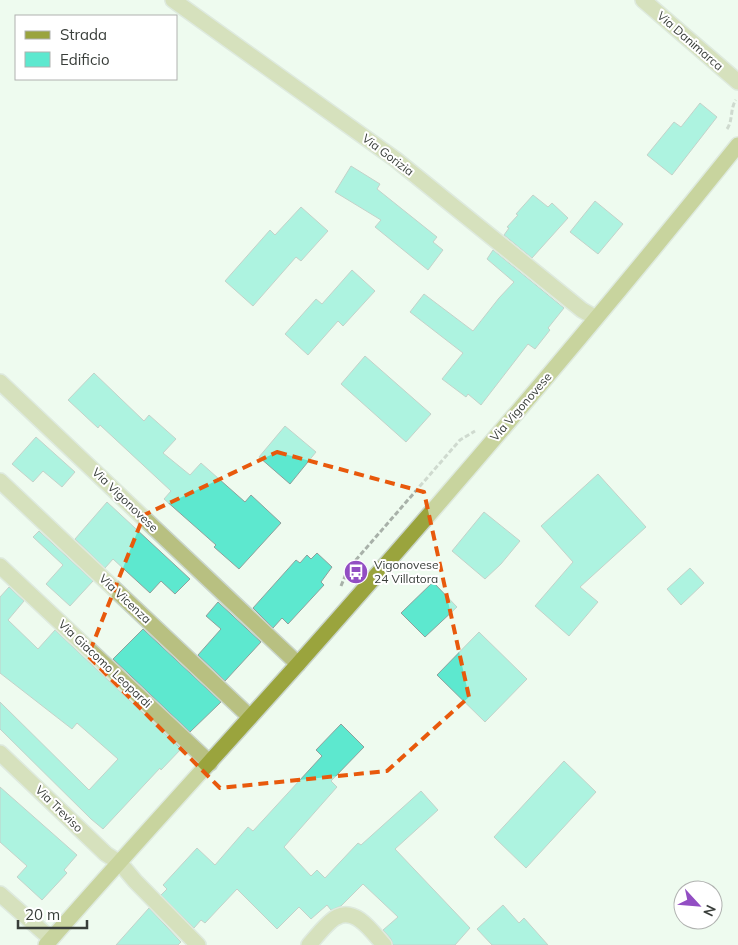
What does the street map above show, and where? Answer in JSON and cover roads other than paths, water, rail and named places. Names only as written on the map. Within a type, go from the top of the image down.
[{"type":"main road","name":"Via Vigonovese","points":[[48,942],[298,664],[453,486],[596,318],[738,145]]},
{"type":"street","name":"Via Gorizia","points":[[173,0],[395,159],[582,310],[596,318]]},
{"type":"street","name":"Via Danimarca","points":[[643,0],[738,82]]},
{"type":"street","name":"Via Vigonovese","points":[[0,382],[298,664]]},
{"type":"street","name":"Via Vicenza","points":[[0,481],[250,717]]},
{"type":"street","name":"Via Giacomo Leopardi","points":[[0,566],[210,763]]},
{"type":"street","name":"Via Treviso","points":[[0,753],[106,854],[120,863],[135,881],[198,945]]},
{"type":"street","points":[[0,894],[48,942]]},
{"type":"street","points":[[309,945],[336,917],[346,914],[357,917],[384,945]]},
{"type":"place","name":"Vigonovese 24 Villatora","points":[[356,572]]}]
